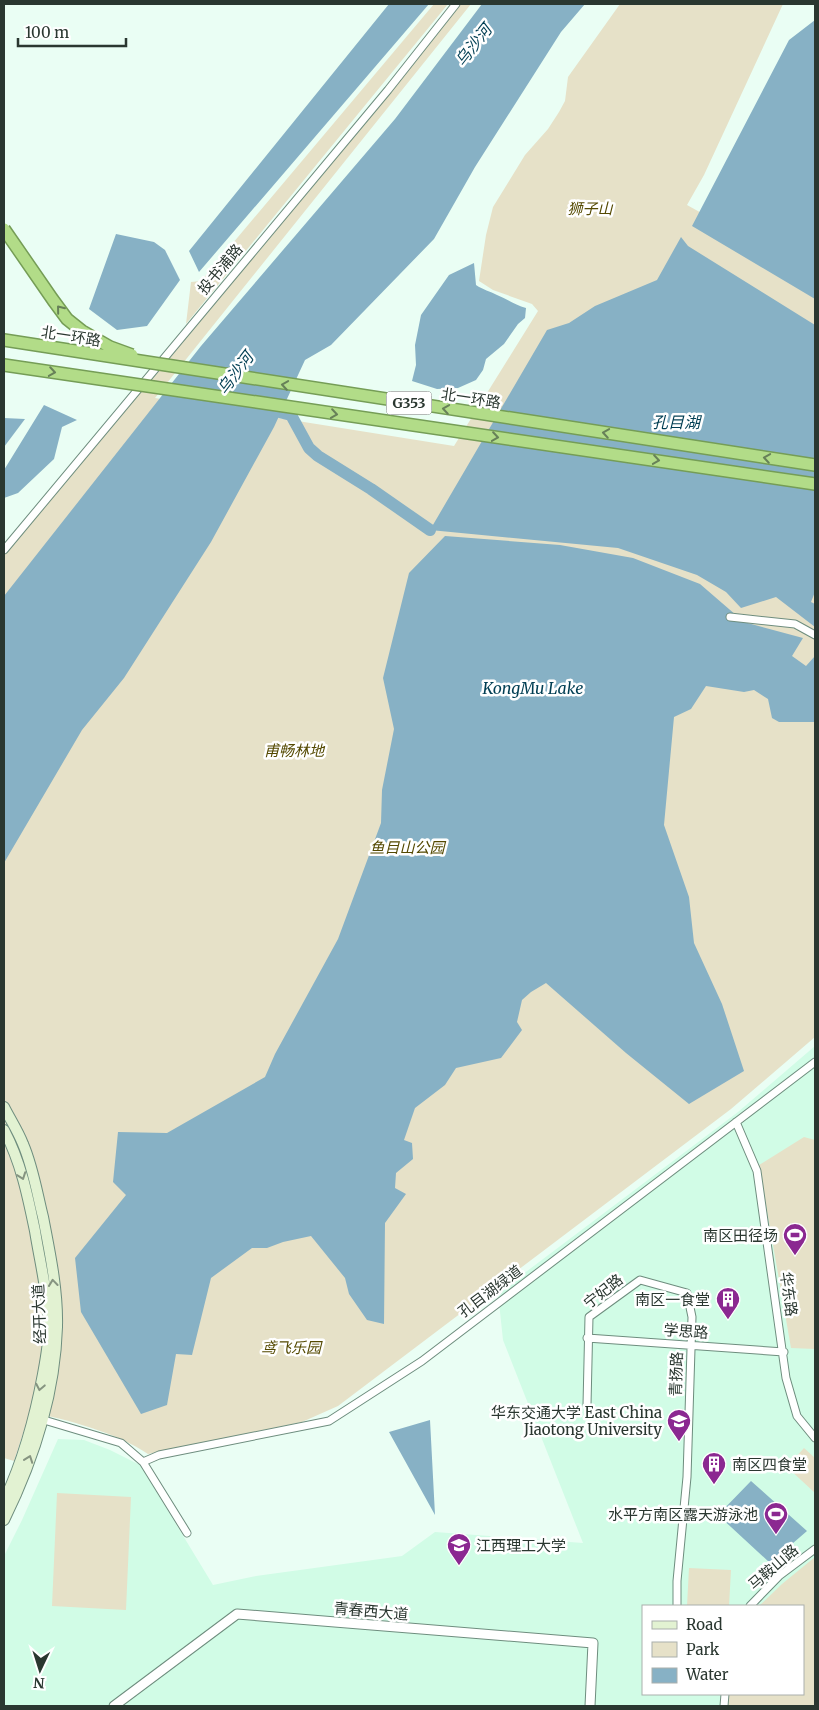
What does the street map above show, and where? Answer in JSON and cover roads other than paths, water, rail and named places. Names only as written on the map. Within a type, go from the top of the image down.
[{"type":"highway","points":[[4,229],[53,300],[68,319],[82,331],[110,347],[129,355],[227,369],[266,382]]},
{"type":"highway","name":"北一环路","points":[[4,340],[266,382],[815,465]]},
{"type":"highway","name":"G353","points":[[4,365],[815,484]]},
{"type":"main road","name":"经开大道","points":[[4,1107],[23,1144],[35,1181],[49,1248],[57,1326],[55,1356],[44,1420],[17,1494],[4,1520]]},
{"type":"main road","name":"经开大道","points":[[4,1130],[26,1187],[44,1280],[49,1325],[47,1350],[35,1417],[4,1500]]},
{"type":"street","name":"投书浦路","points":[[4,550],[388,90],[456,4]]},
{"type":"street","points":[[730,617],[795,624],[815,635]]},
{"type":"street","name":"孔目湖绿道","points":[[143,1462],[159,1455],[330,1421],[422,1361],[815,1062]]},
{"type":"street","name":"华东路","points":[[736,1122],[757,1171],[784,1352],[786,1378],[797,1416],[815,1438]]},
{"type":"street","name":"宁妃路","points":[[587,1405],[587,1338],[589,1318],[640,1280],[687,1293]]},
{"type":"street","name":"青扬路","points":[[677,1605],[677,1582],[686,1477],[692,1317],[687,1293]]},
{"type":"street","name":"学思路","points":[[587,1338],[784,1352]]},
{"type":"street","points":[[44,1420],[121,1443],[143,1462],[187,1533]]},
{"type":"street","name":"马鞍山路","points":[[751,1605],[779,1576],[815,1549]]},
{"type":"street","name":"青春西大道","points":[[114,1706],[237,1614],[593,1642],[590,1706]]},
{"type":"water","points":[[389,4],[429,4],[199,272],[189,251]]},
{"type":"water","name":"乌沙河","points":[[482,4],[585,4],[561,32],[475,167],[434,239],[331,345],[305,360],[274,427],[211,542],[124,678],[82,730],[4,863],[4,596],[201,346],[395,119]]},
{"type":"water","points":[[815,20],[815,299],[692,226],[789,40]]},
{"type":"water","points":[[116,234],[154,242],[165,250],[180,280],[147,326],[117,330],[89,309]]},
{"type":"water","name":"孔目湖","points":[[681,237],[688,246],[815,325],[815,592],[811,602],[815,604],[815,627],[776,597],[741,608],[726,592],[697,575],[618,548],[430,530],[547,330],[569,323],[595,306],[657,280]]},
{"type":"water","points":[[474,263],[476,285],[526,308],[525,318],[518,324],[504,344],[486,359],[483,370],[476,380],[458,388],[437,389],[412,381],[416,365],[415,345],[421,315],[449,275]]},
{"type":"water","points":[[44,405],[77,420],[62,427],[54,459],[18,493],[4,498],[4,470]]},
{"type":"water","points":[[4,418],[25,419],[4,447]]},
{"type":"water","name":"KongMu Lake","points":[[445,536],[560,545],[633,558],[700,584],[744,622],[803,638],[792,656],[806,666],[815,656],[815,722],[779,722],[772,718],[768,699],[754,690],[744,692],[706,686],[691,709],[674,717],[664,825],[689,897],[694,943],[722,1004],[744,1071],[689,1104],[626,1053],[546,983],[522,1000],[517,1022],[522,1030],[501,1058],[456,1068],[445,1085],[415,1108],[404,1140],[412,1143],[413,1159],[396,1173],[395,1188],[406,1194],[385,1223],[384,1324],[367,1320],[349,1294],[345,1278],[311,1236],[283,1242],[267,1248],[252,1248],[211,1278],[192,1355],[176,1354],[167,1405],[141,1414],[81,1312],[75,1258],[126,1195],[113,1182],[118,1132],[167,1133],[265,1077],[275,1054],[338,939],[381,823],[382,790],[394,729],[383,678],[409,573]]},
{"type":"water","points":[[430,1420],[435,1515],[389,1432]]},
{"type":"water","points":[[751,1481],[807,1531],[770,1563],[718,1515]]},
{"type":"waterway","points":[[268,409],[291,415],[309,448],[318,456],[371,489],[430,530]]},
{"type":"place","name":"南区田径场","points":[[795,1256]]},
{"type":"place","name":"南区一食堂","points":[[728,1320]]},
{"type":"place","name":"华东交通大学 East China Jiaotong University","points":[[679,1442]]},
{"type":"place","name":"南区四食堂","points":[[714,1485]]},
{"type":"place","name":"水平方南区露天游泳池","points":[[776,1535]]},
{"type":"place","name":"江西理工大学","points":[[459,1566]]},
{"type":"park label","name":"狮子山","points":[[590,208]]},
{"type":"park label","name":"甫畅林地","points":[[294,750]]},
{"type":"park label","name":"鱼目山公园","points":[[407,847]]},
{"type":"park label","name":"鸢飞乐园","points":[[291,1347]]}]
